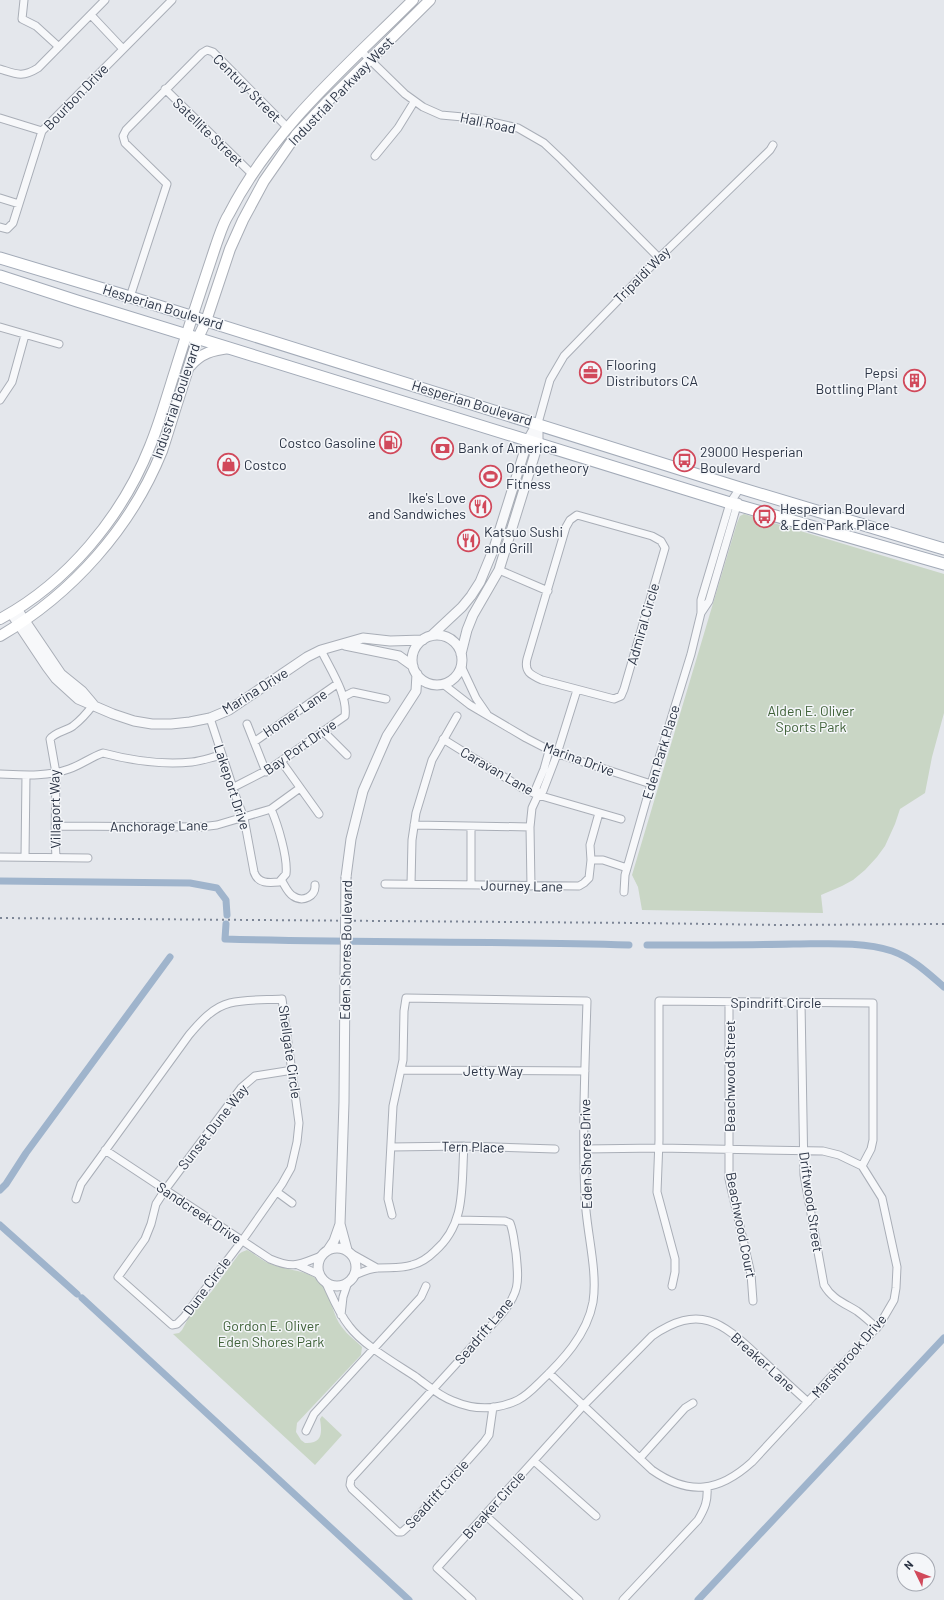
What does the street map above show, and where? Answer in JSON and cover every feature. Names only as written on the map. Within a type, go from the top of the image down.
[{"type":"main road","name":"Industrial Parkway West","points":[[192,316],[228,214],[252,174],[286,127],[413,0]]},
{"type":"main road","name":"Industrial Parkway West","points":[[206,321],[230,249],[243,220],[264,181],[296,135],[328,101],[430,0]]},
{"type":"main road","name":"Hesperian Boulevard","points":[[0,258],[538,423],[740,488],[944,550]]},
{"type":"main road","name":"Hesperian Boulevard","points":[[0,276],[533,442],[734,503],[944,564]]},
{"type":"main road","name":"Industrial Boulevard","points":[[0,619],[14,611],[57,579],[91,543],[111,517],[131,485],[150,446],[192,316]]},
{"type":"main road","name":"Industrial Boulevard","points":[[0,636],[46,605],[78,577],[122,524],[142,491],[162,451],[198,338],[206,321]]},
{"type":"main road","points":[[188,369],[195,360],[204,354],[230,348]]},
{"type":"main road","points":[[816,527],[830,527],[835,525],[839,517]]},
{"type":"street","points":[[24,0],[22,19],[36,26],[59,46]]},
{"type":"street","points":[[0,69],[20,75],[29,74],[38,68],[105,0]]},
{"type":"street","name":"Bourbon Drive","points":[[0,227],[7,229],[13,223],[42,131],[172,0]]},
{"type":"street","points":[[91,15],[124,49]]},
{"type":"street","name":"Century Street","points":[[165,89],[202,53],[207,50],[213,52],[286,127]]},
{"type":"street","name":"Hall Road","points":[[362,51],[414,102],[441,115],[474,118],[518,128],[544,143],[658,258]]},
{"type":"street","points":[[130,297],[166,184],[125,143],[123,136],[126,130],[165,89]]},
{"type":"street","name":"Satellite Street","points":[[165,89],[252,174]]},
{"type":"street","points":[[375,156],[398,128],[414,102]]},
{"type":"street","points":[[0,118],[42,131]]},
{"type":"street","name":"Tripaldi Way","points":[[538,423],[547,389],[553,374],[564,356],[658,258],[770,150],[773,145]]},
{"type":"street","points":[[0,198],[19,204]]},
{"type":"street","points":[[0,327],[59,344]]},
{"type":"street","points":[[0,400],[12,382],[25,335]]},
{"type":"street","points":[[416,691],[454,678],[461,666],[463,640],[470,623],[500,570],[538,423]]},
{"type":"street","points":[[439,684],[423,680],[415,670],[412,659],[414,652],[417,645],[452,618],[471,596],[488,566],[533,442]]},
{"type":"street","name":"Eden Park Place","points":[[624,892],[627,868],[691,654],[701,613],[701,600],[740,488]]},
{"type":"street","name":"Admiral Circle","points":[[575,516],[582,516],[652,536],[660,540],[664,545],[665,550],[628,678],[621,696],[616,699],[612,699],[577,690],[533,676],[526,668],[527,659],[566,527],[570,520],[575,516]]},
{"type":"street","points":[[488,566],[548,591]]},
{"type":"street","name":"Marina Drive","points":[[14,611],[61,674],[82,691],[93,705],[120,716],[152,724],[190,722],[210,718],[229,710],[307,657],[321,650],[343,645],[363,638],[390,641],[427,638]]},
{"type":"street","points":[[427,638],[439,635],[448,638],[457,646],[461,654]]},
{"type":"street","name":"Marina Drive","points":[[343,645],[400,656],[415,670]]},
{"type":"street","name":"Bay Port Drive","points":[[234,787],[266,772],[344,716],[346,707],[343,697],[321,650]]},
{"type":"street","name":"Marina Drive","points":[[461,666],[476,698],[489,716]]},
{"type":"street","name":"Eden Shores Boulevard","points":[[325,1253],[334,1241],[340,1224],[344,1102],[346,877],[351,839],[363,791],[387,736],[416,691],[415,670]]},
{"type":"street","name":"Homer Lane","points":[[254,742],[337,684]]},
{"type":"street","name":"Marina Drive","points":[[439,684],[470,705],[549,751],[651,784]]},
{"type":"street","points":[[531,886],[530,828],[532,808],[538,795],[543,791],[557,754],[577,690]]},
{"type":"street","points":[[343,697],[353,692],[386,699]]},
{"type":"street","name":"Villaport Way","points":[[56,857],[56,773],[51,738],[73,726],[93,705]]},
{"type":"street","points":[[410,884],[414,825],[432,760],[457,716]]},
{"type":"street","name":"Lakeport Drive","points":[[210,718],[244,818],[256,876],[263,882],[282,881]]},
{"type":"street","name":"Homer Lane","points":[[247,724],[266,772]]},
{"type":"street","points":[[323,731],[347,755]]},
{"type":"street","name":"Caravan Lane","points":[[443,739],[522,788],[538,795],[621,819]]},
{"type":"street","points":[[538,795],[536,788],[544,769],[549,751]]},
{"type":"street","points":[[0,774],[26,775],[56,773],[70,769],[103,753],[146,762],[171,763],[194,762],[222,755]]},
{"type":"street","points":[[281,761],[319,814]]},
{"type":"street","points":[[25,857],[26,775]]},
{"type":"street","name":"Anchorage Lane","points":[[56,826],[201,827],[217,825],[271,809],[300,788]]},
{"type":"street","points":[[271,809],[277,824],[285,862],[286,874],[282,881],[291,895],[296,898],[311,897],[315,892],[315,884]]},
{"type":"street","name":"Journey Lane","points":[[385,884],[579,886],[584,884],[589,878],[591,860],[590,845],[599,813]]},
{"type":"street","points":[[414,825],[530,828]]},
{"type":"street","points":[[471,827],[471,885]]},
{"type":"street","points":[[0,857],[88,858]]},
{"type":"street","points":[[591,860],[603,860],[627,868]]},
{"type":"street","name":"Eden Shores Drive","points":[[323,1278],[342,1316],[357,1335],[432,1389],[456,1402],[484,1408],[521,1399],[549,1373],[575,1344],[586,1322],[592,1303],[594,1283],[586,1219],[585,1071],[587,1001],[406,998],[404,1011],[402,1070],[393,1106],[388,1199],[392,1215]]},
{"type":"street","name":"Shellgate Circle","points":[[105,1150],[189,1035],[203,1020],[230,1003],[282,999],[299,1124],[297,1142],[291,1168],[277,1192],[242,1241]]},
{"type":"street","name":"Spindrift Circle","points":[[659,1148],[660,1002],[874,1003],[873,1140],[871,1149],[862,1166]]},
{"type":"street","name":"Beachwood Street","points":[[729,1002],[730,1150]]},
{"type":"street","name":"Driftwood Street","points":[[801,1003],[804,1175],[824,1285],[827,1291],[836,1299],[857,1311],[877,1328]]},
{"type":"street","name":"Sunset Dune Way","points":[[164,1190],[241,1088],[255,1076],[292,1070]]},
{"type":"street","name":"Jetty Way","points":[[402,1070],[585,1071]]},
{"type":"street","points":[[342,1316],[343,1297],[348,1282],[355,1274],[377,1268],[395,1268],[412,1265],[421,1261],[441,1246],[452,1232],[461,1206],[464,1146]]},
{"type":"street","name":"Tern Place","points":[[391,1147],[464,1146],[555,1149]]},
{"type":"street","points":[[585,1149],[659,1148],[823,1151],[838,1155],[862,1166]]},
{"type":"street","points":[[659,1148],[657,1192],[675,1259],[675,1272],[672,1286]]},
{"type":"street","points":[[76,1199],[81,1184],[105,1150]]},
{"type":"street","name":"Sandcreek Drive","points":[[105,1150],[270,1259],[282,1264],[298,1265],[323,1278]]},
{"type":"street","name":"Beachwood Court","points":[[730,1150],[729,1179],[751,1274],[753,1301]]},
{"type":"street","name":"Marshbrook Drive","points":[[549,1373],[652,1470],[671,1482],[692,1488],[707,1487],[723,1482],[742,1471],[877,1328],[888,1313],[894,1300],[897,1267],[882,1198],[862,1166]]},
{"type":"street","name":"Dune Circle","points":[[164,1190],[156,1204],[151,1224],[145,1239],[118,1277],[172,1325],[177,1324],[184,1317],[242,1241]]},
{"type":"street","points":[[277,1192],[292,1203]]},
{"type":"street","name":"Seadrift Lane","points":[[432,1389],[505,1310],[515,1294],[518,1279],[513,1231],[510,1223],[505,1221],[457,1220]]},
{"type":"street","name":"Eden Shores Boulevard","points":[[340,1224],[350,1252]]},
{"type":"street","points":[[348,1282],[336,1286],[323,1278],[318,1269],[325,1253],[338,1247],[350,1252],[377,1268]]},
{"type":"street","points":[[350,1252],[356,1264],[355,1274]]},
{"type":"street","name":"Sandcreek Drive","points":[[298,1265],[325,1253]]},
{"type":"street","points":[[306,1431],[314,1414],[421,1297],[426,1286]]},
{"type":"street","name":"Breaker Lane","points":[[583,1406],[652,1336],[664,1328],[678,1322],[693,1320],[708,1320],[722,1325],[738,1337],[808,1402]]},
{"type":"street","name":"Seadrift Circle","points":[[432,1389],[351,1480],[350,1485],[352,1489],[398,1532],[406,1530],[484,1442],[489,1435],[493,1407]]},
{"type":"street","points":[[640,1458],[685,1408],[693,1403]]},
{"type":"street","name":"Breaker Circle","points":[[472,1600],[437,1568],[583,1406]]},
{"type":"street","points":[[534,1461],[596,1516]]},
{"type":"street","points":[[623,1600],[698,1520],[705,1509],[708,1500],[707,1487]]},
{"type":"street","points":[[485,1515],[579,1600]]},
{"type":"green space","name":"Alden E. Oliver Sports Park","points":[[744,514],[944,574],[944,713],[932,757],[925,793],[900,809],[885,846],[865,870],[853,880],[821,895],[823,913],[642,910],[638,887],[632,875],[737,523],[740,516]]},
{"type":"green space","name":"Gordon E. Oliver Eden Shores Park","points":[[247,1250],[268,1263],[303,1272],[320,1282],[324,1286],[329,1296],[341,1327],[362,1347],[361,1355],[297,1423],[296,1432],[305,1443],[315,1442],[320,1436],[320,1419],[322,1416],[342,1435],[315,1465],[173,1334],[179,1333],[182,1330],[189,1317],[212,1291],[239,1254]]},
{"type":"waterway","points":[[0,881],[190,883],[217,888],[226,900],[227,915]]},
{"type":"waterway","points":[[226,924],[225,939],[629,945]]},
{"type":"waterway","points":[[647,945],[856,944],[881,948],[899,954],[920,966],[944,987]]},
{"type":"waterway","points":[[0,1190],[6,1184],[26,1153],[170,957]]},
{"type":"waterway","points":[[0,1225],[77,1294]]},
{"type":"waterway","points":[[82,1298],[409,1600]]},
{"type":"waterway","points":[[698,1600],[944,1338]]},
{"type":"railway","points":[[0,918],[781,925],[944,924]]},
{"type":"place","name":"Flooring Distributors CA","points":[[590,373]]},
{"type":"place","name":"Pepsi Bottling Plant","points":[[914,381]]},
{"type":"place","name":"Costco Gasoline","points":[[391,443]]},
{"type":"place","name":"Bank of America","points":[[442,448]]},
{"type":"place","name":"29000 Hesperian Boulevard","points":[[685,460]]},
{"type":"place","name":"Costco","points":[[228,465]]},
{"type":"place","name":"Orangetheory Fitness","points":[[491,476]]},
{"type":"place","name":"Ike's Love and Sandwiches","points":[[481,506]]},
{"type":"place","name":"Hesperian Boulevard & Eden Park Place","points":[[765,517]]},
{"type":"place","name":"Katsuo Sushi and Grill","points":[[469,540]]}]
